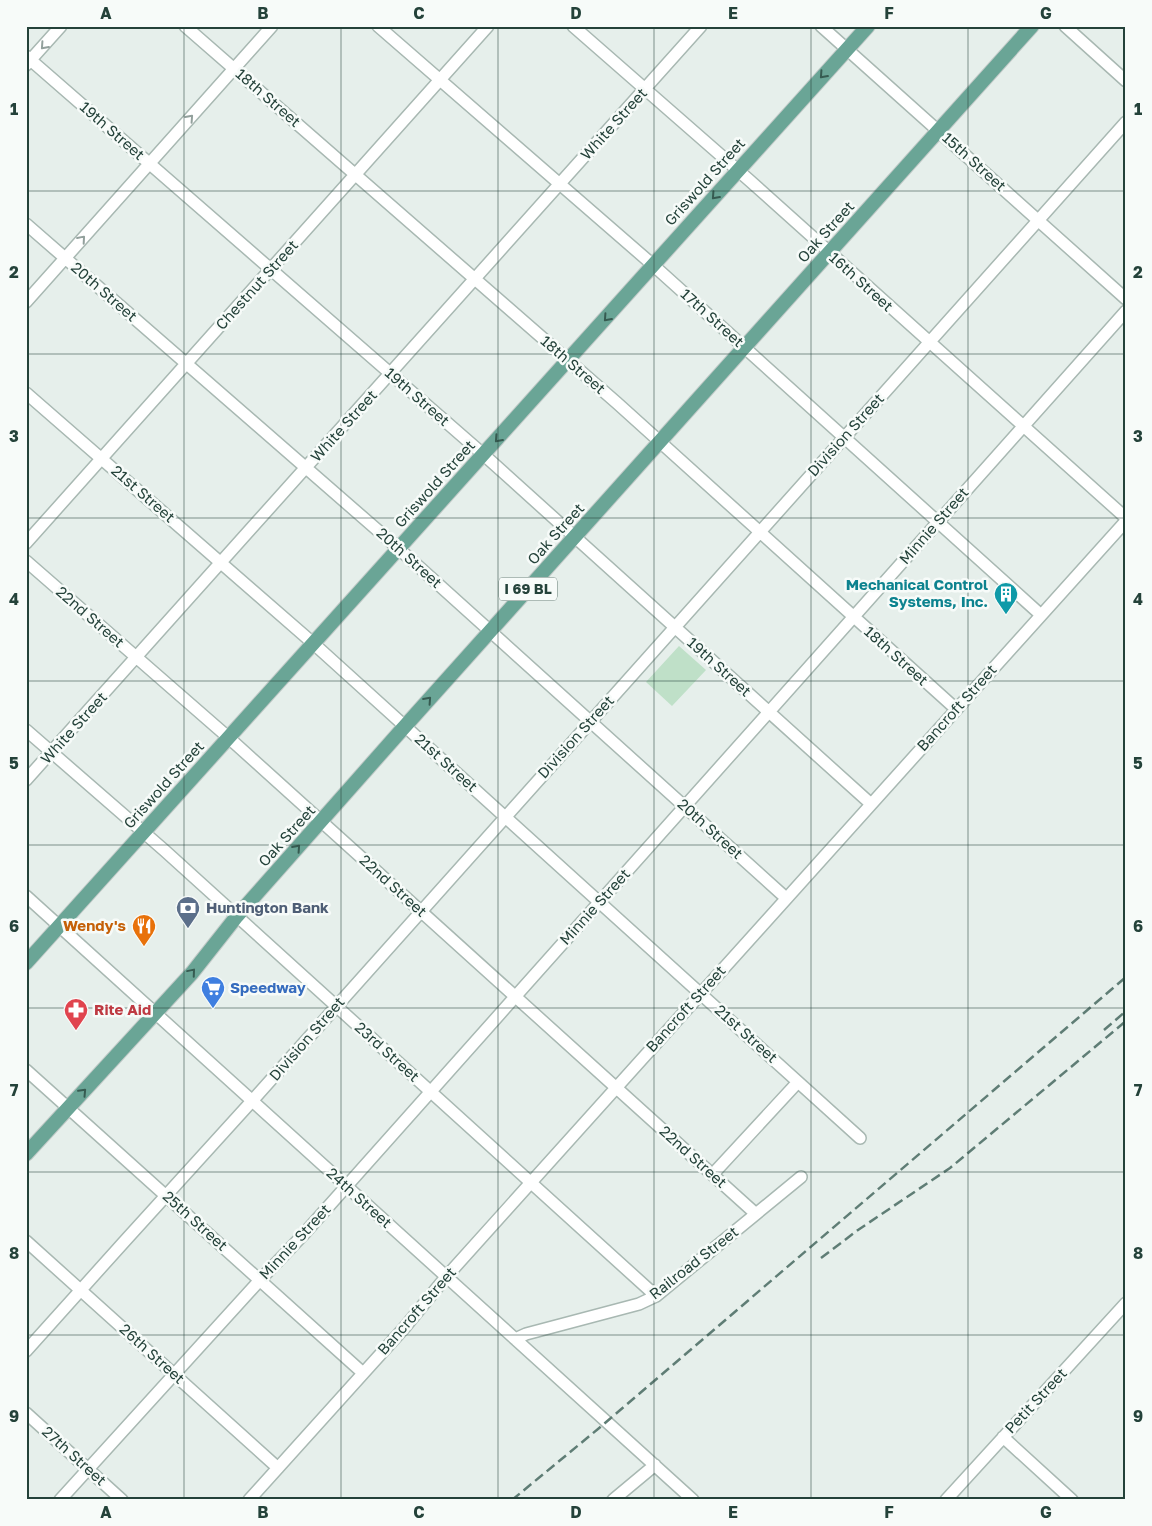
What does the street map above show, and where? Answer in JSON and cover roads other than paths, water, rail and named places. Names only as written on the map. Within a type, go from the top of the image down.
[{"type":"main road","name":"Griswold Street","points":[[26,963],[868,26]]},
{"type":"main road","name":"Oak Street","points":[[26,1154],[192,973],[237,916],[321,821],[1032,26]]},
{"type":"street","points":[[28,61],[61,26]]},
{"type":"street","name":"18th Street","points":[[185,26],[569,360],[956,709]]},
{"type":"street","points":[[26,302],[272,26]]},
{"type":"street","name":"17th Street","points":[[378,26],[654,265],[1041,615]]},
{"type":"street","name":"Chestnut Street","points":[[26,543],[488,26]]},
{"type":"street","name":"16th Street","points":[[573,26],[738,170],[1126,520]]},
{"type":"street","name":"White Street","points":[[26,780],[701,26]]},
{"type":"street","name":"15th Street","points":[[821,26],[1126,299]]},
{"type":"street","points":[[1065,26],[1126,81]]},
{"type":"street","name":"19th Street","points":[[28,61],[484,454],[871,804]]},
{"type":"street","name":"Division Street","points":[[26,1351],[80,1289],[252,1101],[1126,122]]},
{"type":"street","name":"20th Street","points":[[26,224],[398,548],[786,898]]},
{"type":"street","name":"Minnie Street","points":[[60,1500],[173,1374],[303,1234],[1126,311]]},
{"type":"street","name":"21st Street","points":[[26,393],[222,562],[406,726],[860,1138]]},
{"type":"street","name":"Bancroft Street","points":[[249,1500],[405,1327],[446,1276],[1126,520]]},
{"type":"street","name":"22nd Street","points":[[26,561],[229,738],[756,1214]]},
{"type":"street","name":"23rd Street","points":[[26,730],[144,832],[656,1296]]},
{"type":"street","name":"24th Street","points":[[26,896],[693,1500]]},
{"type":"street","name":"25th Street","points":[[26,1070],[363,1373]]},
{"type":"street","points":[[713,1174],[798,1082]]},
{"type":"street","name":"Railroad Street","points":[[515,1339],[526,1334],[639,1304],[656,1296],[801,1177]]},
{"type":"street","name":"26th Street","points":[[26,1241],[278,1468]]},
{"type":"street","name":"Petit Street","points":[[946,1500],[1126,1302]]},
{"type":"street","name":"27th Street","points":[[26,1413],[122,1500]]},
{"type":"street","points":[[1003,1437],[1072,1500]]},
{"type":"street","points":[[613,1500],[655,1465]]},
{"type":"railway","points":[[512,1500],[598,1429],[1126,977]]},
{"type":"railway","points":[[1104,1030],[1126,1011]]},
{"type":"railway","points":[[821,1258],[858,1230],[950,1168],[1126,1021]]},
{"type":"place","name":"Mechanical Control Systems, Inc.","points":[[1006,615]]},
{"type":"place","name":"Huntington Bank","points":[[188,929]]},
{"type":"place","name":"Wendy's","points":[[144,947]]},
{"type":"place","name":"Speedway","points":[[213,1009]]},
{"type":"place","name":"Rite Aid","points":[[76,1031]]}]
